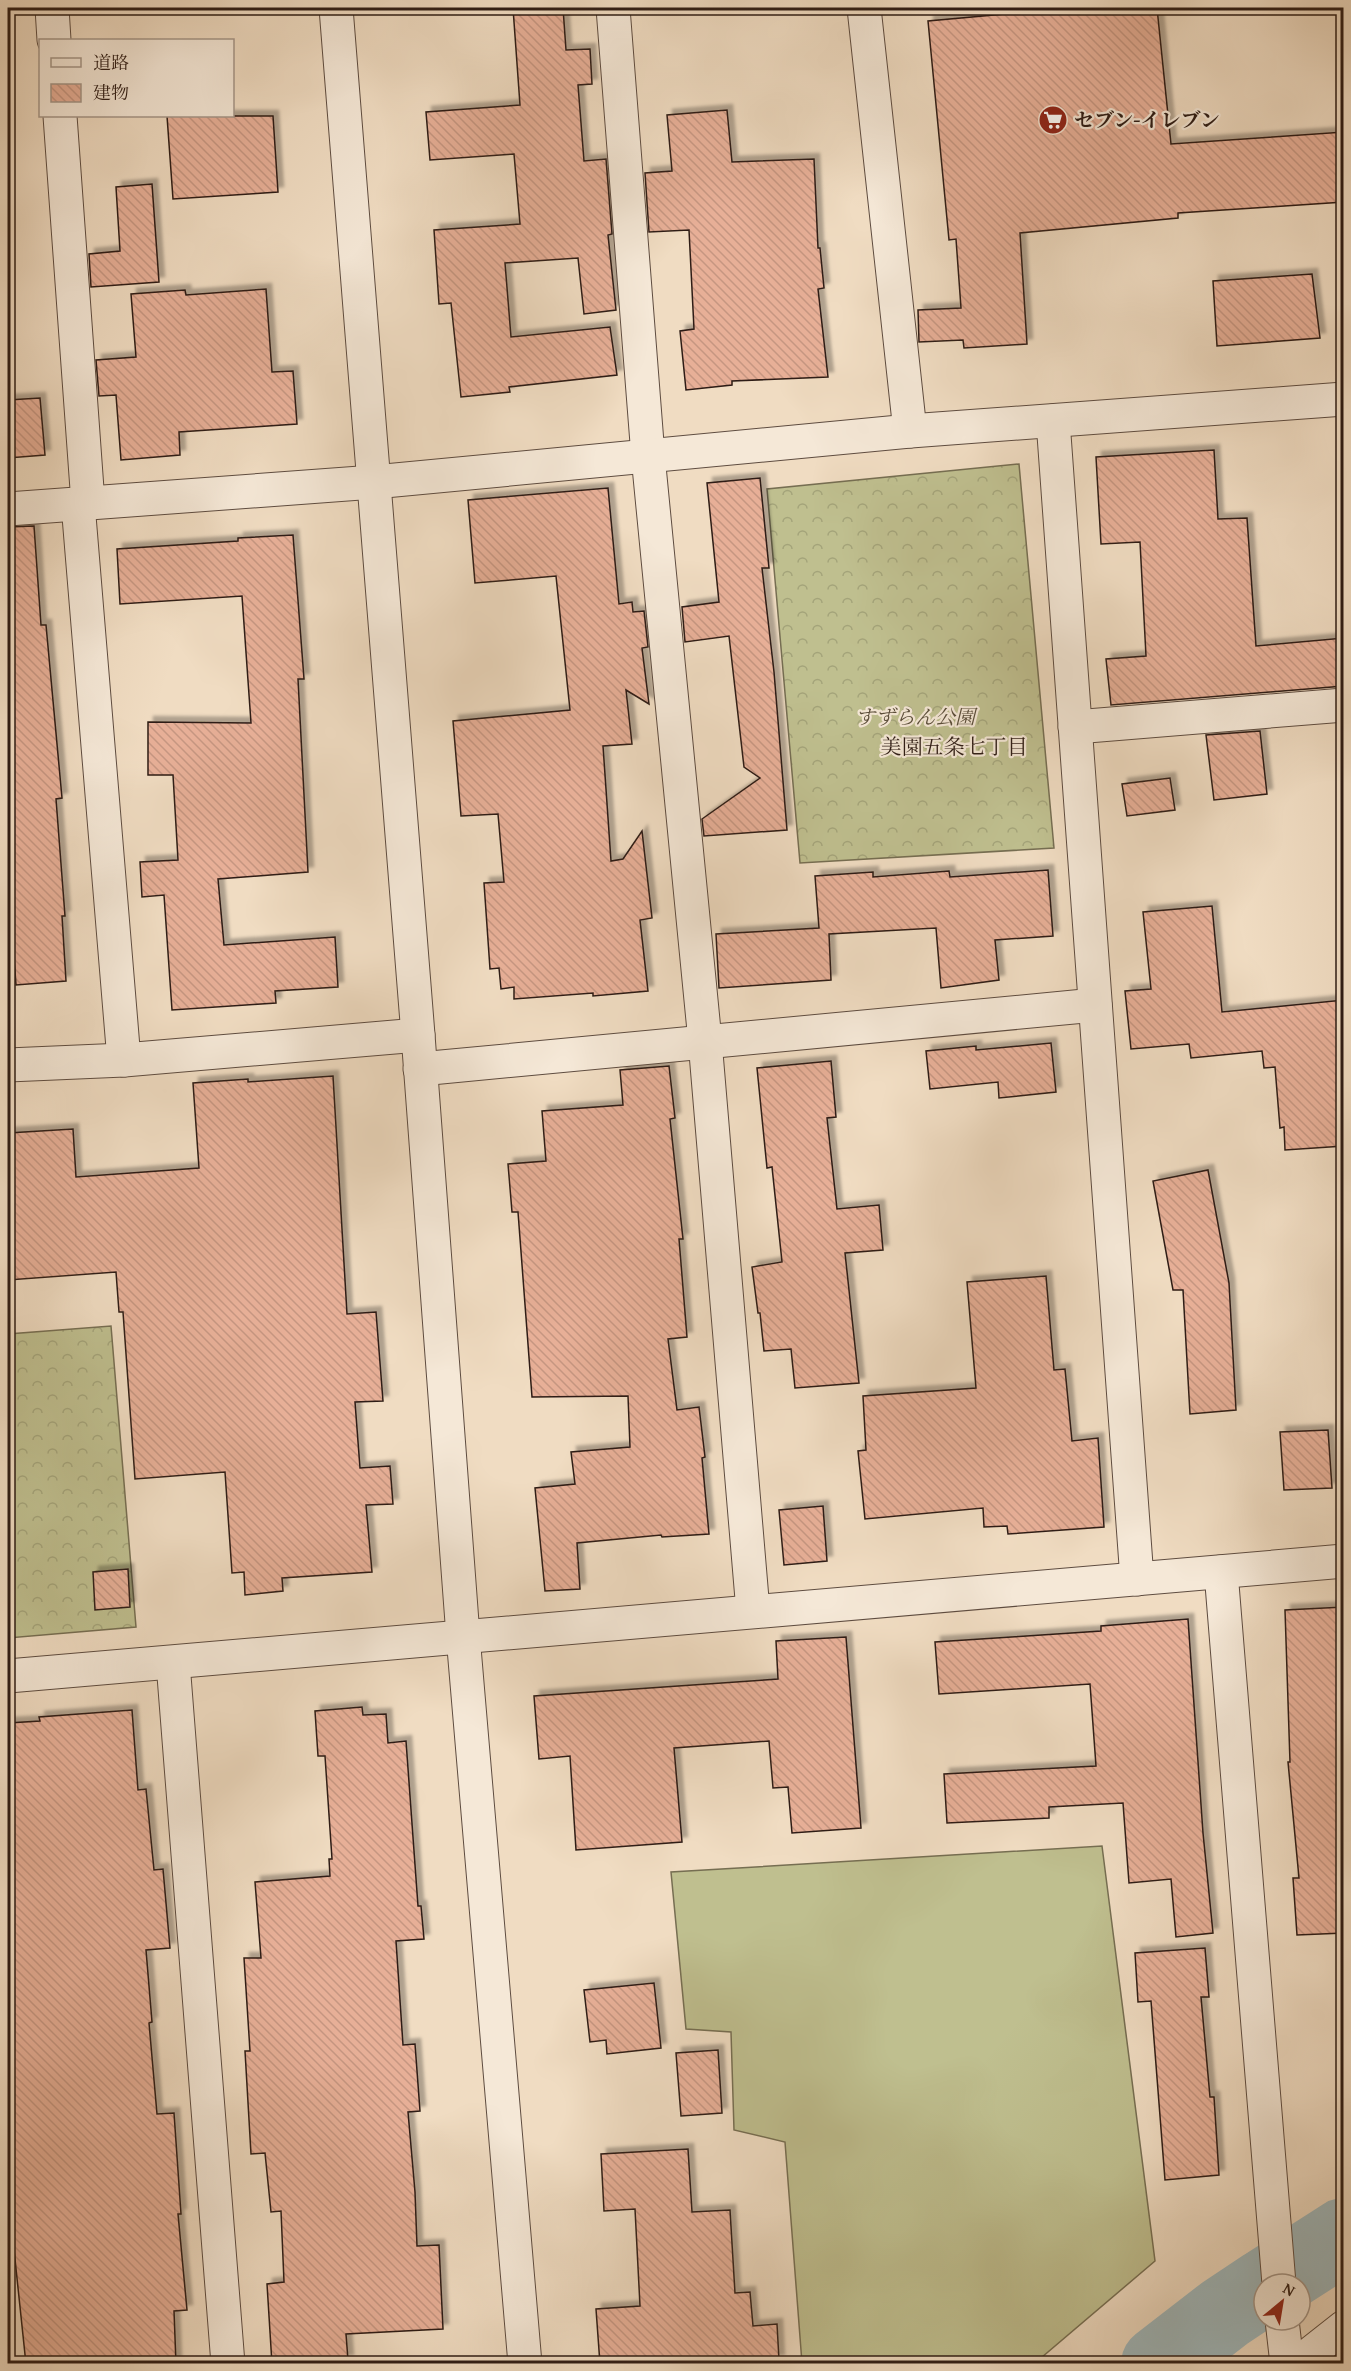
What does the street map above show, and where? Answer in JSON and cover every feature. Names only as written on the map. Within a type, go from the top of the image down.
[{"type":"street","points":[[52,8],[54,39]]},
{"type":"street","points":[[336,8],[418,1035],[463,1636],[525,2364]]},
{"type":"street","points":[[613,8],[648,456],[705,1041],[753,1611]]},
{"type":"street","points":[[864,8],[910,431]]},
{"type":"street","points":[[60,117],[83,504],[124,1060]]},
{"type":"street","points":[[8,509],[374,482],[910,431],[1344,399]]},
{"type":"street","points":[[1053,421],[1137,1579]]},
{"type":"street","points":[[1075,727],[1344,705]]},
{"type":"street","points":[[420,1069],[1095,1005]]},
{"type":"street","points":[[8,1065],[124,1060],[418,1035]]},
{"type":"street","points":[[8,1676],[1344,1561]]},
{"type":"street","points":[[1221,1572],[1278,2272]]},
{"type":"street","points":[[173,1663],[228,2364]]},
{"type":"street","points":[[1288,2348],[1344,2326]]},
{"type":"green space","name":"すずらん公園","points":[[1019,464],[1054,848],[800,863],[767,489]]},
{"type":"green space","points":[[111,1326],[136,1627],[8,1638],[8,1334]]},
{"type":"green space","points":[[1102,1846],[1155,2261],[1035,2363],[802,2363],[785,2142],[734,2130],[731,2032],[686,2029],[671,1872]]},
{"type":"building","points":[[513,8],[563,8],[566,50],[590,49],[592,84],[578,85],[584,161],[606,159],[612,234],[608,235],[616,310],[584,314],[578,258],[505,263],[511,337],[610,327],[617,375],[509,387],[510,392],[461,397],[451,303],[439,304],[434,230],[520,224],[514,154],[430,160],[426,112],[520,105]]},
{"type":"building","name":"セブン-イレブン","points":[[1073,8],[1157,8],[1171,144],[1344,132],[1344,202],[1178,213],[1178,218],[1020,233],[1027,344],[964,348],[963,340],[919,342],[918,310],[961,308],[956,239],[949,240],[928,21]]},
{"type":"building","points":[[727,110],[732,162],[814,159],[818,248],[820,248],[824,288],[818,289],[828,377],[732,381],[732,385],[686,390],[680,331],[694,329],[689,230],[649,232],[645,173],[672,171],[667,115]]},
{"type":"building","points":[[273,116],[278,192],[173,199],[167,117]]},
{"type":"building","points":[[152,184],[159,282],[91,287],[89,254],[120,251],[116,187]]},
{"type":"building","points":[[1312,274],[1320,338],[1217,346],[1213,281]]},
{"type":"building","points":[[266,289],[272,372],[293,371],[297,424],[179,432],[180,455],[121,460],[116,395],[99,396],[96,360],[136,357],[131,294],[185,290],[186,295]]},
{"type":"building","points":[[40,398],[45,455],[8,458],[8,400]]},
{"type":"building","points":[[1214,450],[1218,519],[1247,518],[1256,646],[1344,638],[1344,686],[1111,705],[1106,659],[1146,656],[1140,542],[1101,544],[1096,457]]},
{"type":"building","points":[[760,478],[769,568],[762,568],[774,672],[787,830],[704,836],[702,819],[760,778],[744,767],[729,636],[685,642],[682,607],[719,602],[707,483]]},
{"type":"building","points":[[608,488],[619,604],[632,602],[633,612],[644,611],[648,647],[642,648],[649,704],[626,690],[632,744],[603,746],[611,861],[623,859],[642,831],[652,918],[640,920],[648,991],[514,999],[514,987],[501,989],[499,968],[490,969],[484,883],[504,882],[498,814],[461,816],[453,721],[570,710],[556,576],[475,583],[468,500]]},
{"type":"building","points":[[34,526],[41,625],[46,625],[62,798],[56,799],[65,916],[62,916],[66,981],[16,985],[8,889],[8,527]]},
{"type":"building","points":[[293,535],[304,679],[298,679],[308,872],[218,879],[224,945],[335,937],[338,987],[275,991],[276,1003],[172,1010],[164,895],[142,897],[140,862],[178,860],[173,775],[148,775],[148,722],[251,723],[242,596],[120,604],[117,549]]},
{"type":"building","points":[[1260,731],[1267,794],[1214,800],[1206,735]]},
{"type":"building","points":[[1170,778],[1175,810],[1127,816],[1122,784]]},
{"type":"building","points":[[1048,870],[1053,936],[995,940],[999,980],[941,988],[936,928],[829,934],[831,980],[719,988],[716,934],[819,928],[815,876],[873,872],[873,877],[949,871],[950,877]]},
{"type":"building","points":[[1212,906],[1222,1012],[1344,1000],[1344,1146],[1285,1150],[1284,1127],[1280,1128],[1275,1067],[1264,1068],[1262,1051],[1191,1058],[1189,1044],[1131,1049],[1125,991],[1151,989],[1143,912]]},
{"type":"building","points":[[1051,1043],[1056,1092],[999,1098],[998,1082],[930,1089],[926,1051],[976,1046],[976,1050]]},
{"type":"building","points":[[831,1061],[836,1117],[827,1118],[837,1209],[879,1205],[883,1250],[845,1253],[859,1383],[795,1388],[791,1349],[764,1351],[752,1267],[782,1262],[772,1167],[767,1168],[757,1068]]},
{"type":"building","points":[[669,1066],[675,1118],[670,1119],[683,1239],[679,1239],[687,1337],[668,1339],[677,1410],[699,1407],[705,1457],[702,1458],[709,1534],[662,1537],[661,1535],[577,1543],[580,1589],[545,1591],[535,1488],[575,1484],[571,1452],[630,1447],[628,1396],[532,1397],[518,1212],[512,1212],[508,1164],[546,1161],[542,1111],[623,1105],[620,1070]]},
{"type":"building","points":[[333,1076],[347,1314],[376,1312],[383,1401],[355,1402],[360,1468],[390,1466],[393,1504],[366,1505],[372,1572],[282,1578],[283,1591],[245,1595],[244,1572],[232,1573],[225,1472],[135,1479],[123,1312],[119,1312],[116,1272],[8,1280],[8,1133],[73,1129],[76,1177],[199,1168],[193,1083]]},
{"type":"building","points":[[1208,1170],[1229,1283],[1236,1410],[1190,1414],[1183,1290],[1173,1290],[1153,1181]]},
{"type":"building","points":[[1046,1276],[1054,1370],[1065,1369],[1072,1441],[1098,1438],[1104,1527],[1008,1534],[1007,1526],[984,1527],[983,1508],[865,1519],[858,1451],[866,1450],[863,1396],[976,1388],[967,1282]]},
{"type":"building","points":[[1328,1430],[1332,1488],[1284,1490],[1280,1432]]},
{"type":"building","points":[[823,1506],[827,1561],[784,1565],[779,1510]]},
{"type":"building","points":[[128,1569],[130,1607],[95,1610],[93,1572]]},
{"type":"building","points":[[1344,1607],[1344,1933],[1297,1935],[1293,1878],[1299,1878],[1288,1762],[1290,1762],[1285,1610]]},
{"type":"building","points":[[1188,1619],[1203,1833],[1213,1933],[1176,1937],[1171,1879],[1129,1883],[1123,1803],[1049,1807],[1049,1818],[947,1823],[944,1774],[1096,1766],[1090,1684],[939,1694],[935,1642],[1101,1631],[1101,1626]]},
{"type":"building","points":[[846,1637],[861,1828],[792,1833],[788,1787],[773,1788],[769,1741],[674,1748],[682,1842],[576,1850],[570,1756],[539,1759],[534,1696],[778,1679],[776,1641]]},
{"type":"building","points":[[362,1707],[363,1715],[386,1714],[388,1743],[406,1741],[418,1906],[421,1906],[424,1939],[396,1941],[403,2045],[415,2044],[420,2111],[408,2112],[417,2246],[439,2245],[443,2329],[346,2334],[348,2360],[272,2364],[267,2284],[284,2282],[281,2211],[271,2212],[265,2153],[251,2154],[245,2051],[250,2051],[244,1958],[261,1958],[255,1882],[330,1876],[329,1859],[332,1859],[325,1756],[318,1756],[315,1711]]},
{"type":"building","points":[[132,1710],[138,1790],[146,1789],[154,1870],[163,1869],[170,1948],[146,1950],[152,2022],[149,2023],[157,2114],[174,2113],[181,2214],[178,2214],[187,2310],[174,2311],[176,2364],[26,2364],[8,2202],[8,1723],[40,1721],[39,1717]]},
{"type":"building","points":[[1205,1948],[1209,1997],[1201,1997],[1210,2097],[1214,2097],[1219,2175],[1165,2180],[1151,2001],[1138,2002],[1135,1953]]},
{"type":"building","points":[[654,1983],[661,2048],[607,2054],[606,2040],[590,2042],[584,1990]]},
{"type":"building","points":[[718,2050],[722,2113],[681,2116],[676,2053]]},
{"type":"building","points":[[688,2149],[692,2212],[730,2210],[735,2293],[750,2292],[753,2326],[777,2324],[779,2360],[722,2364],[600,2364],[596,2309],[640,2306],[635,2209],[604,2211],[601,2154]]},
{"type":"waterway","points":[[1288,2272],[1344,2236]]},
{"type":"waterway","points":[[1159,2364],[1252,2295]]},
{"type":"place","name":"セブン-イレブン","points":[[1053,120]]},
{"type":"district","name":"美園五条七丁目","points":[[954,747]]}]
